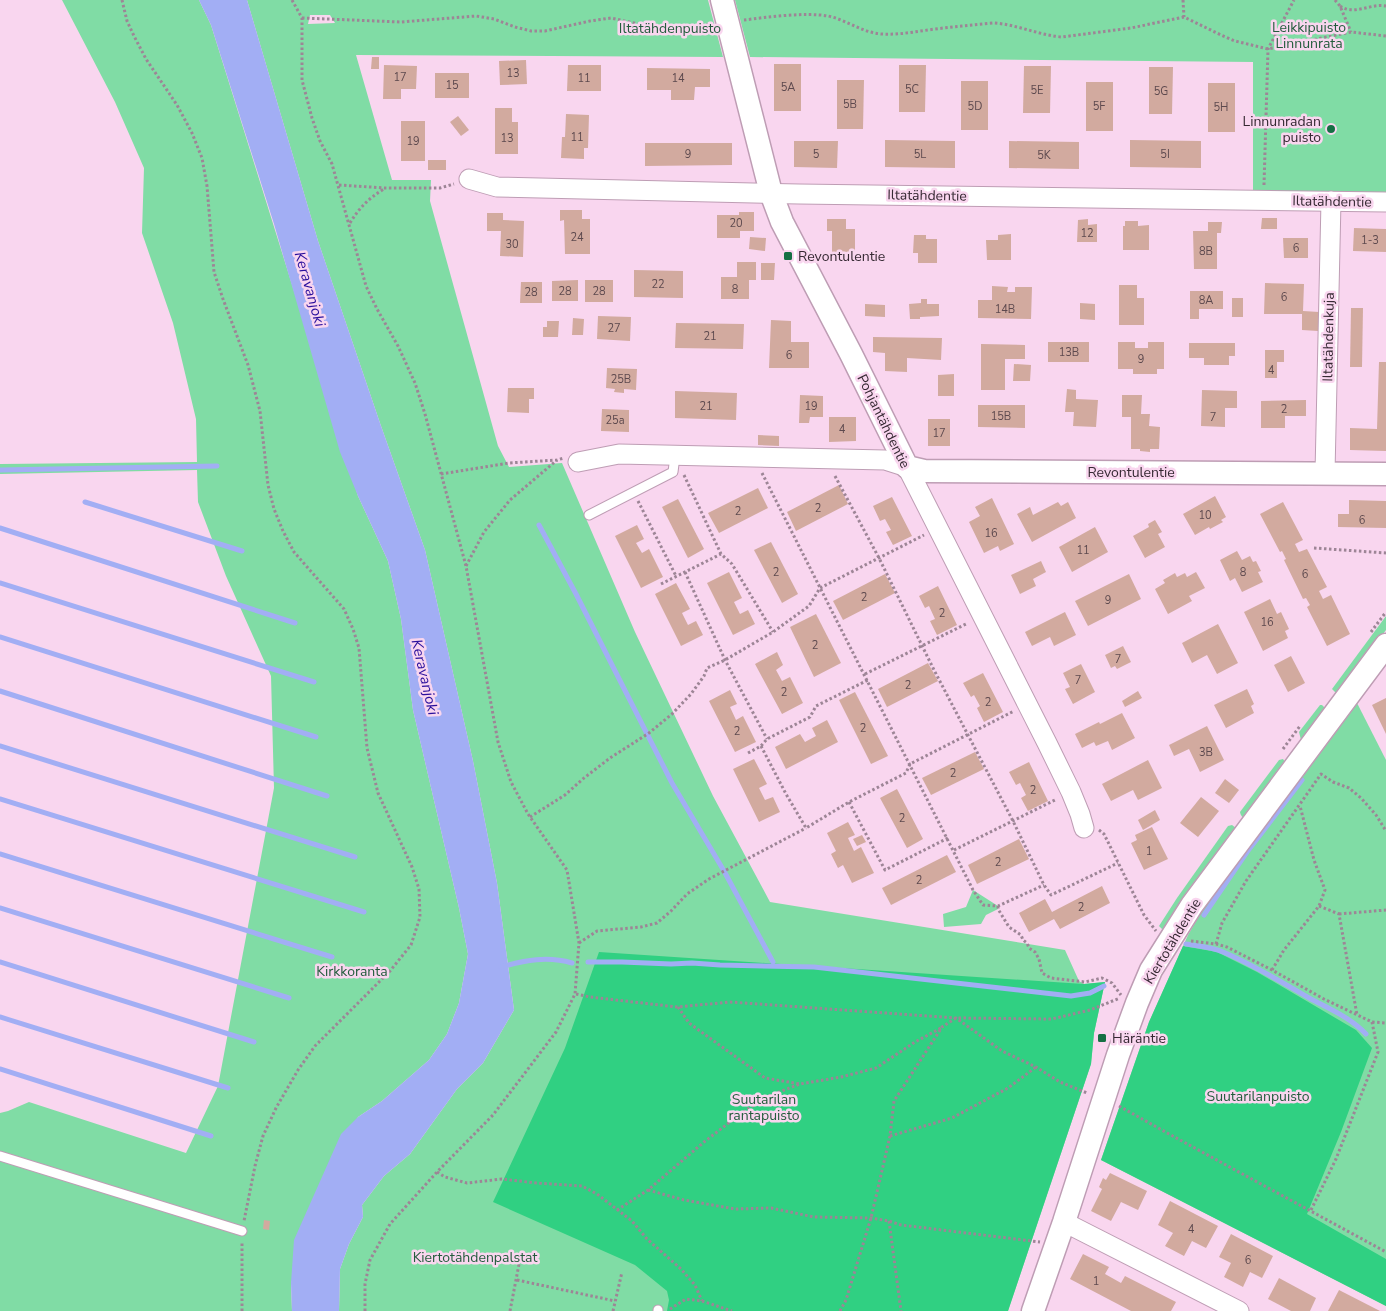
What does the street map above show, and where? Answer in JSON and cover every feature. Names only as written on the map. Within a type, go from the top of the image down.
[{"type":"street","name":"Pohjantähdentie","points":[[722,0],[771,193],[782,222],[851,354],[1027,704],[1071,792],[1082,821]]},
{"type":"street","name":"Iltatähdentie","points":[[469,179],[497,187],[1386,202]]},
{"type":"street","name":"Iltatähdenkuja","points":[[1325,473],[1331,201]]},
{"type":"street","name":"Revontulentie","points":[[578,462],[620,454],[678,461],[885,460],[924,470],[1386,474]]},
{"type":"street","name":"Kiertotähdentie","points":[[1033,1311],[1064,1222],[1112,1072],[1151,970],[1192,905],[1386,645]]},
{"type":"street","points":[[1064,1222],[1239,1311]]},
{"type":"lane","points":[[589,515],[673,472],[678,461]]},
{"type":"lane","points":[[0,1156],[242,1232]]},
{"type":"path","points":[[122,0],[134,36],[146,59],[192,133],[202,158],[207,186],[214,272],[248,365],[260,411],[268,485],[274,509],[283,532],[294,552],[344,609],[353,630],[359,648],[367,748],[378,793],[412,866],[419,889],[420,917],[411,945],[390,972],[316,1046],[298,1070],[276,1108],[263,1136],[242,1232],[242,1311]]},
{"type":"path","points":[[292,0],[302,18],[302,80],[312,118],[320,141],[332,164],[366,286],[398,346],[415,383],[425,414],[466,566],[498,742],[511,782],[530,817],[567,870],[579,943],[576,994],[556,1032],[493,1115],[437,1172],[390,1224],[370,1260],[365,1284],[365,1311]]},
{"type":"path","points":[[1183,0],[1184,17]]},
{"type":"path","points":[[1264,200],[1268,49],[1294,0]]},
{"type":"path","points":[[1335,0],[1346,10],[1354,11],[1380,5],[1386,6]]},
{"type":"path","points":[[1340,6],[1351,32]]},
{"type":"path","points":[[302,18],[401,22],[476,16],[494,19],[531,31],[545,31],[611,18],[661,29],[683,28],[766,17],[815,15],[842,20],[856,27],[881,34],[898,34],[993,23],[1006,24],[1050,36],[1062,37],[1131,28],[1184,17],[1221,36],[1268,49],[1351,32],[1386,36]]},
{"type":"path","points":[[339,186],[440,188],[469,179]]},
{"type":"path","points":[[350,224],[358,210],[372,196],[385,188]]},
{"type":"path","points":[[440,474],[509,463],[564,458],[578,462]]},
{"type":"path","points":[[466,566],[484,532],[510,500],[557,460]]},
{"type":"path","points":[[678,461],[721,554],[732,564],[773,632]]},
{"type":"path","points":[[761,470],[973,890],[983,905],[998,906],[1044,884]]},
{"type":"path","points":[[832,471],[1051,895],[1118,863]]},
{"type":"path","points":[[633,492],[676,576]]},
{"type":"path","points":[[530,817],[565,795],[603,763],[647,734],[672,714],[691,694],[704,676],[707,668],[725,660],[773,632],[809,606],[820,588],[938,528]]},
{"type":"path","points":[[1314,548],[1386,553]]},
{"type":"path","points":[[661,584],[721,554]]},
{"type":"path","points":[[684,572],[725,660],[767,738]]},
{"type":"path","points":[[865,674],[982,616]]},
{"type":"path","points":[[748,753],[761,746],[767,738],[810,717],[816,706],[868,680]]},
{"type":"path","points":[[579,943],[597,931],[657,924],[687,894],[709,879],[906,773],[910,764],[1027,704]]},
{"type":"path","points":[[761,746],[806,828]]},
{"type":"path","points":[[1216,944],[1222,923],[1246,881],[1320,774],[1333,782],[1349,788],[1361,798],[1376,815],[1386,831]]},
{"type":"path","points":[[954,850],[1071,792]]},
{"type":"path","points":[[849,802],[885,870],[948,838]]},
{"type":"path","points":[[1272,970],[1284,950],[1319,906],[1325,890],[1314,860],[1300,805]]},
{"type":"path","points":[[1082,821],[1104,834],[1144,915],[1158,933],[1177,942],[1183,940],[1227,947],[1357,1015],[1372,1022],[1386,1023]]},
{"type":"path","points":[[576,994],[678,1007],[730,1002],[956,1018],[1052,1019],[1090,1010],[1123,997],[1112,983],[1102,978],[1085,982],[1051,978],[1042,973],[1039,959],[1035,952],[1029,948],[1021,935],[1009,927],[998,906]]},
{"type":"path","points":[[1319,906],[1340,914],[1386,910]]},
{"type":"path","points":[[1340,914],[1357,1015]]},
{"type":"path","points":[[678,1007],[690,1023],[765,1078],[800,1084]]},
{"type":"path","points":[[618,1210],[648,1190],[704,1142],[766,1097],[800,1084],[841,1077],[876,1068],[956,1018]]},
{"type":"path","points":[[956,1018],[1002,1051],[1036,1067],[1060,1082],[1092,1095]]},
{"type":"path","points":[[1311,1210],[1336,1159],[1378,1052],[1372,1022]]},
{"type":"path","points":[[840,1311],[846,1300],[871,1218],[890,1136],[894,1101],[942,1027]]},
{"type":"path","points":[[890,1136],[952,1118],[1008,1088],[1036,1067]]},
{"type":"path","points":[[1118,1105],[1386,1252]]},
{"type":"path","points":[[437,1172],[445,1177],[467,1183],[502,1179],[582,1186],[597,1194],[632,1221],[647,1239],[681,1269],[694,1285],[702,1301]]},
{"type":"path","points":[[648,1190],[684,1200],[735,1209],[771,1208],[814,1217],[871,1218],[889,1220],[901,1225],[1040,1242]]},
{"type":"path","points":[[889,1220],[902,1311]]},
{"type":"path","points":[[510,1311],[520,1259]]},
{"type":"path","points":[[613,1311],[622,1272]]},
{"type":"path","points":[[516,1280],[615,1301]]},
{"type":"path","points":[[658,1310],[667,1310],[686,1299],[702,1301],[732,1311]]},
{"type":"green space","name":"Kirkkoranta","points":[[62,0],[199,0],[211,25],[358,496],[388,561],[401,619],[413,710],[468,954],[459,1003],[447,1034],[429,1060],[382,1101],[358,1117],[291,1283],[292,1311],[0,1311],[0,1113],[29,1102],[186,1153],[218,1086],[274,788],[271,676],[226,576],[198,502],[197,470],[0,474],[0,464],[197,462],[196,419],[173,323],[142,233],[144,168],[115,102]]},
{"type":"green space","name":"Suutarilan rantapuisto","points":[[247,0],[708,0],[723,57],[356,55],[392,180],[431,180],[430,201],[498,446],[509,467],[562,463],[635,632],[713,796],[770,902],[1065,950],[1079,981],[1084,984],[1105,982],[1094,1033],[1091,1064],[1008,1311],[339,1311],[340,1269],[349,1244],[363,1217],[362,1205],[384,1176],[410,1154],[457,1089],[483,1063],[514,1010],[497,883],[473,761],[425,550],[318,241]],"holes":[[[310,15],[330,15],[335,23],[308,24]]]},
{"type":"green space","name":"Iltatähdenpuisto","points":[[735,0],[1386,0],[1386,193],[1253,192],[1253,62],[750,57]]},
{"type":"green space","points":[[1386,616],[1386,630],[1337,694],[1332,689]]},
{"type":"green space","name":"Suutarilanpuisto","points":[[1356,701],[1386,760],[1386,1306],[1101,1160],[1149,1022],[1188,935],[1207,902]]},
{"type":"green space","points":[[1320,705],[1325,708],[1301,740],[1299,732]]},
{"type":"green space","points":[[1283,759],[1285,762],[1247,818],[1242,817],[1240,812],[1279,760]]},
{"type":"green space","points":[[1232,825],[1236,828],[1164,931],[1159,926],[1228,826]]},
{"type":"green space","points":[[973,890],[998,906],[998,909],[986,915],[981,924],[944,927],[943,914],[966,907]]},
{"type":"green space","points":[[1183,946],[1217,952],[1257,972],[1356,1030],[1372,1048],[1341,1132],[1307,1214],[1386,1259],[1386,1306],[1101,1160],[1149,1022]]},
{"type":"green space","points":[[599,952],[1084,984],[1105,982],[1094,1033],[1091,1064],[1008,1311],[667,1311],[669,1300],[667,1291],[635,1265],[493,1202],[565,1048]]},
{"type":"water","name":"Keravanjoki","points":[[199,0],[247,0],[318,241],[425,550],[473,761],[497,883],[514,1010],[483,1063],[457,1089],[410,1154],[384,1176],[362,1205],[363,1217],[349,1244],[340,1269],[339,1311],[292,1311],[291,1283],[294,1240],[341,1134],[358,1117],[382,1101],[429,1060],[447,1034],[459,1003],[468,954],[413,710],[401,619],[388,561],[340,452],[274,224],[211,25]]},
{"type":"building","points":[[372,57],[379,57],[379,69],[371,69]]},
{"type":"building","points":[[526,60],[527,84],[500,85],[499,61]]},
{"type":"building","points":[[774,64],[801,64],[801,111],[774,111]]},
{"type":"building","points":[[384,65],[417,66],[416,89],[401,89],[401,99],[383,99]]},
{"type":"building","points":[[568,65],[601,65],[601,91],[567,91]]},
{"type":"building","points":[[899,65],[926,65],[925,112],[899,112]]},
{"type":"building","points":[[1024,66],[1051,66],[1050,113],[1023,113]]},
{"type":"building","points":[[1149,67],[1173,67],[1172,114],[1149,114]]},
{"type":"building","points":[[647,68],[710,69],[710,87],[695,87],[694,100],[671,100],[671,90],[647,90]]},
{"type":"building","points":[[435,73],[469,73],[469,98],[435,98]]},
{"type":"building","points":[[837,80],[864,80],[863,129],[837,129]]},
{"type":"building","points":[[961,81],[988,81],[988,130],[961,130]]},
{"type":"building","points":[[1086,82],[1113,82],[1113,131],[1086,131]]},
{"type":"building","points":[[1208,83],[1235,83],[1235,132],[1208,132]]},
{"type":"building","points":[[495,108],[512,108],[512,122],[518,122],[518,154],[495,154]]},
{"type":"building","points":[[566,114],[589,115],[588,148],[584,148],[584,159],[561,158],[562,137],[565,137]]},
{"type":"building","points":[[458,116],[469,130],[461,136],[450,122]]},
{"type":"building","points":[[401,121],[425,121],[425,161],[401,161]]},
{"type":"building","points":[[885,140],[955,141],[955,168],[885,167]]},
{"type":"building","points":[[1130,140],[1201,141],[1201,168],[1130,167]]},
{"type":"building","points":[[794,141],[838,141],[837,168],[794,167]]},
{"type":"building","points":[[1009,141],[1079,142],[1079,169],[1009,168]]},
{"type":"building","points":[[645,143],[732,143],[732,165],[645,166]]},
{"type":"building","points":[[428,160],[446,160],[446,170],[428,170]]},
{"type":"building","points":[[560,210],[582,210],[582,219],[590,219],[590,254],[565,254],[564,220],[560,221]]},
{"type":"building","points":[[739,212],[754,212],[754,231],[740,231],[740,238],[717,238],[717,215],[739,215]]},
{"type":"building","points":[[487,213],[503,213],[503,220],[524,221],[523,257],[500,256],[501,231],[487,231]]},
{"type":"building","points":[[1262,218],[1277,218],[1277,229],[1261,229]]},
{"type":"building","points":[[827,219],[846,219],[846,229],[855,229],[855,260],[832,260],[832,231],[827,231]]},
{"type":"building","points":[[1088,219],[1088,225],[1097,224],[1097,242],[1077,242],[1078,220]]},
{"type":"building","points":[[1125,221],[1138,221],[1138,226],[1149,225],[1149,250],[1123,250],[1123,226],[1125,226]]},
{"type":"building","points":[[1208,222],[1222,222],[1221,233],[1217,233],[1217,269],[1194,269],[1193,231],[1208,231]]},
{"type":"building","points":[[1354,228],[1386,229],[1386,252],[1353,251]]},
{"type":"building","points":[[1011,234],[1011,260],[987,260],[986,240],[998,240],[998,235]]},
{"type":"building","points":[[914,235],[926,235],[926,239],[937,239],[937,263],[918,263],[918,253],[913,253]]},
{"type":"building","points":[[750,237],[766,238],[765,251],[749,249]]},
{"type":"building","points":[[1283,238],[1308,238],[1308,258],[1284,258]]},
{"type":"building","points":[[737,262],[756,262],[756,280],[749,280],[749,299],[721,299],[721,277],[737,277]]},
{"type":"building","points":[[761,263],[775,263],[774,280],[761,280]]},
{"type":"building","points":[[634,270],[683,271],[683,298],[634,297]]},
{"type":"building","points":[[578,280],[578,301],[552,301],[552,281]]},
{"type":"building","points":[[585,280],[613,280],[613,302],[585,302]]},
{"type":"building","points":[[521,282],[542,282],[542,303],[520,303]]},
{"type":"building","points":[[1265,283],[1304,284],[1303,311],[1319,312],[1318,331],[1302,330],[1302,314],[1264,314]]},
{"type":"building","points":[[1119,285],[1137,285],[1137,298],[1144,298],[1144,325],[1119,325]]},
{"type":"building","points":[[992,286],[1008,287],[1007,292],[1015,292],[1015,287],[1032,287],[1031,319],[978,318],[978,300],[992,300]]},
{"type":"building","points":[[1190,291],[1223,291],[1223,309],[1199,309],[1199,319],[1190,319]]},
{"type":"building","points":[[1232,298],[1243,298],[1243,317],[1232,317]]},
{"type":"building","points":[[921,299],[927,299],[927,304],[939,304],[939,316],[910,319],[909,304],[921,303]]},
{"type":"building","points":[[1080,303],[1095,304],[1095,320],[1080,319]]},
{"type":"building","points":[[865,304],[885,305],[885,317],[865,316]]},
{"type":"building","points":[[1351,308],[1363,308],[1362,367],[1350,367]]},
{"type":"building","points":[[598,316],[631,317],[630,341],[597,339]]},
{"type":"building","points":[[573,318],[584,319],[583,335],[572,335]]},
{"type":"building","points":[[771,320],[791,321],[791,342],[809,342],[809,368],[769,368]]},
{"type":"building","points":[[547,321],[559,321],[558,337],[543,337],[543,327],[547,327]]},
{"type":"building","points":[[676,323],[744,324],[743,349],[675,348]]},
{"type":"building","points":[[873,337],[942,338],[941,360],[907,358],[907,372],[885,371],[885,353],[873,352]]},
{"type":"building","points":[[1048,342],[1089,342],[1089,362],[1048,362]]},
{"type":"building","points":[[1118,342],[1135,342],[1135,348],[1148,348],[1148,342],[1164,342],[1164,369],[1157,369],[1157,374],[1133,374],[1133,369],[1118,369]]},
{"type":"building","points":[[1189,343],[1235,343],[1235,356],[1229,356],[1229,365],[1204,365],[1204,358],[1189,358]]},
{"type":"building","points":[[981,344],[1025,345],[1025,359],[1005,359],[1005,390],[981,390]]},
{"type":"building","points":[[1265,350],[1284,350],[1284,362],[1277,362],[1277,378],[1265,378]]},
{"type":"building","points":[[1379,362],[1386,362],[1386,451],[1350,450],[1350,428],[1377,429]]},
{"type":"building","points":[[1014,364],[1031,365],[1030,381],[1013,381]]},
{"type":"building","points":[[607,368],[637,369],[636,390],[624,389],[624,393],[614,392],[615,389],[606,388]]},
{"type":"building","points":[[954,374],[954,396],[938,396],[938,375]]},
{"type":"building","points":[[508,388],[534,388],[534,399],[529,399],[529,413],[507,412]]},
{"type":"building","points":[[1067,389],[1076,390],[1076,399],[1098,400],[1096,427],[1073,426],[1074,412],[1065,412]]},
{"type":"building","points":[[1202,390],[1237,391],[1237,408],[1225,408],[1225,427],[1201,426]]},
{"type":"building","points":[[675,391],[737,393],[736,420],[675,418]]},
{"type":"building","points":[[800,395],[823,396],[823,417],[810,417],[809,423],[799,423]]},
{"type":"building","points":[[1122,395],[1142,395],[1141,414],[1150,414],[1149,426],[1160,427],[1159,449],[1150,449],[1150,452],[1131,449],[1131,417],[1122,417]]},
{"type":"building","points":[[1306,400],[1306,416],[1285,416],[1285,428],[1261,428],[1261,401]]},
{"type":"building","points":[[978,405],[1025,405],[1025,428],[978,427]]},
{"type":"building","points":[[602,409],[629,410],[629,432],[601,431]]},
{"type":"building","points":[[829,417],[856,417],[856,441],[829,442]]},
{"type":"building","points":[[928,419],[950,419],[950,446],[928,446]]},
{"type":"building","points":[[758,435],[779,436],[779,446],[758,445]]},
{"type":"building","points":[[839,485],[848,504],[796,531],[787,512]]},
{"type":"building","points":[[758,488],[768,508],[719,533],[708,513]]},
{"type":"building","points":[[1215,496],[1226,517],[1221,520],[1223,522],[1195,535],[1183,514]]},
{"type":"building","points":[[892,497],[912,536],[893,545],[886,532],[891,530],[885,519],[880,521],[873,506]]},
{"type":"building","points":[[992,498],[1014,544],[1000,551],[998,546],[984,553],[969,522],[980,516],[975,507]]},
{"type":"building","points":[[678,499],[704,549],[688,558],[662,507]]},
{"type":"building","points":[[1349,500],[1386,501],[1386,528],[1338,527],[1338,514],[1349,514]]},
{"type":"building","points":[[1058,502],[1061,506],[1068,502],[1076,518],[1032,542],[1017,514],[1030,507],[1033,515]]},
{"type":"building","points":[[1283,502],[1303,540],[1295,544],[1299,552],[1307,549],[1327,587],[1319,591],[1323,599],[1331,595],[1350,634],[1327,646],[1307,607],[1310,605],[1306,598],[1303,599],[1284,560],[1286,559],[1282,551],[1280,552],[1260,514]]},
{"type":"building","points":[[1155,520],[1162,532],[1158,534],[1165,547],[1145,558],[1133,536],[1149,527],[1148,524]]},
{"type":"building","points":[[637,525],[644,539],[636,543],[642,553],[649,549],[663,577],[641,588],[615,536]]},
{"type":"building","points":[[1095,527],[1108,552],[1072,572],[1059,547]]},
{"type":"building","points":[[771,542],[798,594],[782,603],[754,550]]},
{"type":"building","points":[[1237,551],[1242,560],[1250,556],[1253,562],[1256,561],[1261,571],[1258,572],[1263,582],[1242,592],[1235,578],[1230,581],[1220,560]]},
{"type":"building","points":[[1041,561],[1046,572],[1033,579],[1036,586],[1020,594],[1011,575]]},
{"type":"building","points":[[729,572],[742,598],[734,602],[740,614],[748,610],[755,624],[733,635],[707,583]]},
{"type":"building","points":[[1196,572],[1205,588],[1189,596],[1192,601],[1168,614],[1155,589],[1165,583],[1163,580],[1175,573],[1177,577],[1185,573],[1187,577]]},
{"type":"building","points":[[885,574],[895,593],[843,620],[833,601]]},
{"type":"building","points":[[1129,574],[1141,599],[1088,626],[1075,601]]},
{"type":"building","points":[[676,583],[690,609],[682,613],[688,625],[696,621],[703,635],[681,646],[655,594]]},
{"type":"building","points":[[938,586],[957,625],[937,635],[930,621],[935,619],[929,606],[925,608],[919,596]]},
{"type":"building","points":[[1270,599],[1277,614],[1281,612],[1289,629],[1285,631],[1288,638],[1263,651],[1244,612]]},
{"type":"building","points":[[1065,612],[1076,635],[1054,646],[1050,637],[1032,646],[1025,632]]},
{"type":"building","points":[[816,614],[841,663],[814,677],[790,627]]},
{"type":"building","points":[[1218,624],[1238,663],[1217,674],[1207,655],[1192,663],[1182,643]]},
{"type":"building","points":[[1123,646],[1131,662],[1117,669],[1115,666],[1111,668],[1105,655]]},
{"type":"building","points":[[777,652],[783,665],[776,670],[782,681],[790,677],[803,703],[782,714],[755,664]]},
{"type":"building","points":[[1291,656],[1305,683],[1288,692],[1274,665]]},
{"type":"building","points":[[928,663],[938,681],[887,707],[878,689]]},
{"type":"building","points":[[1081,664],[1095,692],[1073,704],[1065,689],[1070,687],[1063,673]]},
{"type":"building","points":[[983,673],[1003,712],[984,722],[977,708],[980,706],[974,695],[971,697],[963,683]]},
{"type":"building","points":[[1247,689],[1254,704],[1251,706],[1254,713],[1226,728],[1214,705]]},
{"type":"building","points":[[730,690],[737,704],[730,707],[736,720],[743,716],[756,742],[735,752],[709,701]]},
{"type":"building","points":[[1138,691],[1142,698],[1125,707],[1122,701]]},
{"type":"building","points":[[855,692],[888,756],[871,764],[839,700]]},
{"type":"building","points":[[1386,698],[1386,734],[1372,705]]},
{"type":"building","points":[[1122,713],[1135,738],[1112,750],[1108,741],[1096,746],[1094,742],[1082,748],[1075,734]]},
{"type":"building","points":[[827,720],[838,742],[786,769],[775,747],[800,734],[805,742],[816,736],[812,728]]},
{"type":"building","points":[[1207,726],[1224,760],[1200,772],[1189,749],[1174,756],[1169,745]]},
{"type":"building","points":[[975,752],[984,769],[931,795],[922,778]]},
{"type":"building","points":[[754,759],[767,784],[759,788],[765,800],[773,797],[780,812],[759,822],[733,769]]},
{"type":"building","points":[[1148,760],[1162,788],[1138,800],[1133,790],[1111,801],[1102,784]]},
{"type":"building","points":[[1029,762],[1048,801],[1028,811],[1021,798],[1026,795],[1020,783],[1016,785],[1009,772]]},
{"type":"building","points":[[1225,779],[1239,790],[1229,803],[1215,793]]},
{"type":"building","points":[[897,789],[923,839],[907,848],[880,798]]},
{"type":"building","points":[[1201,797],[1219,811],[1198,837],[1180,823]]},
{"type":"building","points":[[1155,810],[1160,820],[1143,830],[1138,820]]},
{"type":"building","points":[[848,822],[855,835],[848,838],[854,851],[861,847],[874,873],[852,883],[843,865],[838,868],[831,854],[836,851],[827,833]]},
{"type":"building","points":[[1152,827],[1168,859],[1144,870],[1131,843],[1137,840],[1135,835]]},
{"type":"building","points":[[862,835],[866,842],[857,846],[853,839]]},
{"type":"building","points":[[1019,839],[1029,859],[977,884],[968,865]]},
{"type":"building","points":[[947,855],[956,872],[891,905],[882,888]]},
{"type":"building","points":[[1102,886],[1110,903],[1060,929],[1054,919],[1029,932],[1019,913],[1045,899],[1052,912]]},
{"type":"building","points":[[1110,1173],[1147,1191],[1138,1210],[1121,1202],[1111,1221],[1091,1211],[1102,1189],[1099,1187],[1103,1178],[1106,1180]]},
{"type":"building","points":[[1170,1201],[1218,1226],[1206,1248],[1192,1241],[1184,1256],[1165,1246],[1173,1233],[1158,1225]]},
{"type":"building","points":[[264,1220],[270,1221],[269,1230],[263,1229]]},
{"type":"building","points":[[1231,1234],[1273,1256],[1262,1278],[1250,1272],[1243,1287],[1224,1277],[1231,1263],[1219,1257]]},
{"type":"building","points":[[1083,1254],[1109,1267],[1105,1274],[1121,1283],[1125,1276],[1176,1302],[1171,1311],[1131,1311],[1070,1279]]},
{"type":"building","points":[[1279,1278],[1316,1298],[1310,1311],[1291,1311],[1268,1299]]},
{"type":"building","points":[[1339,1290],[1380,1311],[1328,1311]]},
{"type":"waterway","points":[[0,470],[217,466]]},
{"type":"waterway","points":[[85,502],[242,551]]},
{"type":"waterway","points":[[539,525],[672,783],[724,871],[773,962]]},
{"type":"waterway","points":[[0,528],[295,623]]},
{"type":"waterway","points":[[0,583],[314,682]]},
{"type":"waterway","points":[[0,637],[316,737]]},
{"type":"waterway","points":[[0,691],[327,796]]},
{"type":"waterway","points":[[0,746],[355,857]]},
{"type":"waterway","points":[[1204,915],[1247,852],[1302,780]]},
{"type":"waterway","points":[[0,799],[364,912]]},
{"type":"waterway","points":[[0,854],[332,957]]},
{"type":"waterway","points":[[0,908],[289,998]]},
{"type":"waterway","points":[[1186,944],[1219,950],[1246,963],[1340,1014],[1366,1034]]},
{"type":"waterway","points":[[501,967],[519,962],[545,959],[572,963]]},
{"type":"waterway","points":[[0,962],[254,1042]]},
{"type":"waterway","points":[[588,962],[814,967],[1071,996],[1090,993],[1104,986]]},
{"type":"waterway","points":[[0,1017],[228,1088]]},
{"type":"waterway","points":[[0,1069],[211,1136]]},
{"type":"place","name":"Linnunradan puisto","points":[[1331,129]]},
{"type":"place","name":"Revontulentie","points":[[788,256]]},
{"type":"place","name":"Häräntie","points":[[1102,1038]]},
{"type":"park label","name":"Leikkipuisto Linnunrata","points":[[1309,36]]},
{"type":"park label","name":"Kiertotähdenpalstat","points":[[475,1257]]}]
